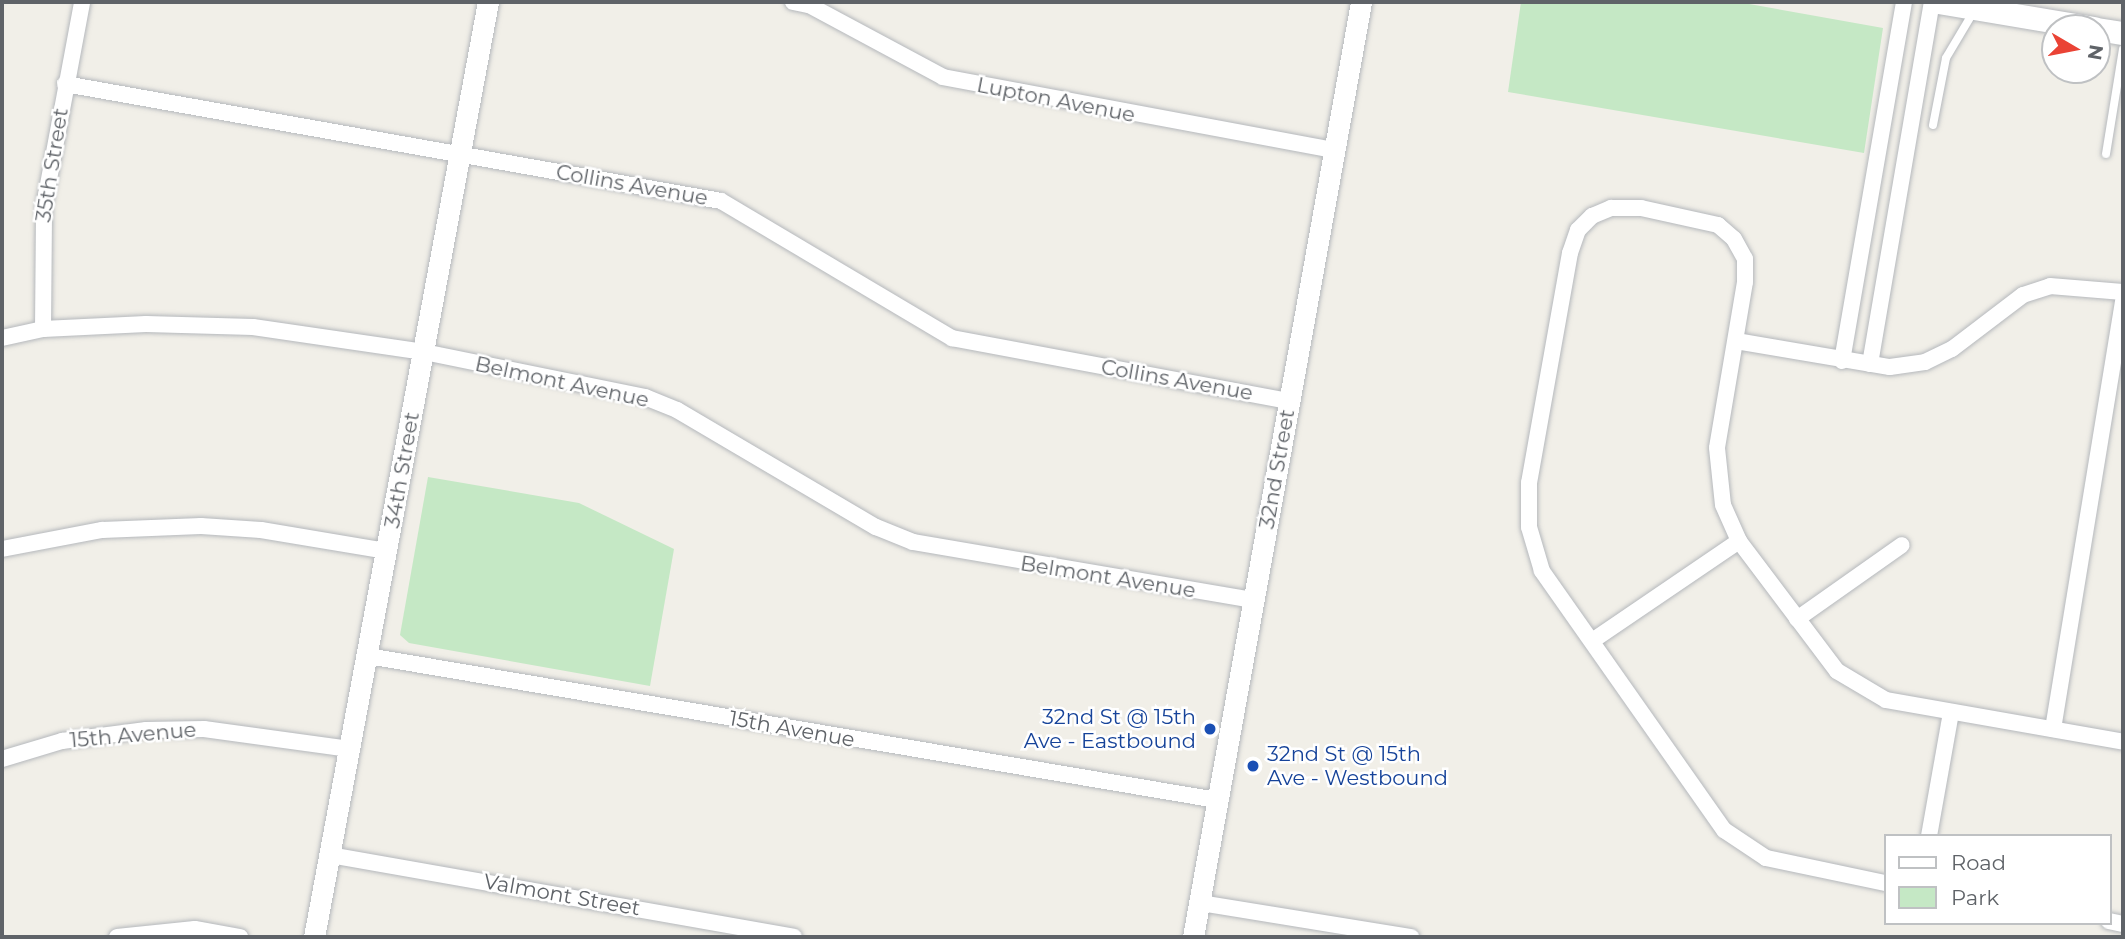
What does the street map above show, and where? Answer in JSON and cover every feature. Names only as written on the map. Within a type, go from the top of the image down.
[{"type":"main road","points":[[1938,2],[2041,18]]},
{"type":"street","name":"35th Street","points":[[43,329],[40,235],[65,84],[82,2]]},
{"type":"street","name":"34th Street","points":[[314,937],[488,2]]},
{"type":"street","name":"Lupton Avenue","points":[[793,2],[809,5],[943,77],[1334,150]]},
{"type":"street","name":"32nd Street","points":[[1193,937],[1361,2]]},
{"type":"street","points":[[1842,361],[1904,2]]},
{"type":"street","points":[[1870,365],[1932,2]]},
{"type":"street","name":"Collins Avenue","points":[[65,84],[721,201],[952,338],[1289,401]]},
{"type":"street","points":[[1884,883],[1766,858],[1724,830],[1542,571],[1533,543],[1528,503],[1570,253],[1583,223],[1611,208],[1641,208],[1718,225],[1734,239],[1745,259],[1736,341],[1716,458],[1723,505],[1739,541],[1838,671],[1858,687],[1885,700],[2123,742]]},
{"type":"street","points":[[1736,341],[1890,367],[1925,362],[1952,349],[2023,295],[2050,286],[2123,292]]},
{"type":"street","points":[[2053,729],[2123,301]]},
{"type":"street","name":"Belmont Avenue","points":[[2,338],[43,329],[209,324],[424,352],[645,397],[677,410],[876,527],[913,542],[1253,600]]},
{"type":"street","points":[[2,549],[102,530],[201,526],[261,530],[387,551]]},
{"type":"street","points":[[1592,641],[1739,541]]},
{"type":"street","points":[[1797,619],[1902,545]]},
{"type":"street","name":"15th Avenue","points":[[368,656],[1217,800]]},
{"type":"street","points":[[1929,834],[1951,713]]},
{"type":"street","name":"15th Avenue","points":[[2,760],[62,741],[146,730],[204,729],[350,749]]},
{"type":"street","name":"Valmont Street","points":[[330,855],[794,937]]},
{"type":"street","points":[[1200,903],[1346,932],[1411,937]]},
{"type":"street","points":[[117,937],[195,929],[240,937]]},
{"type":"lane","points":[[1933,125],[1946,58],[1967,5]]},
{"type":"lane","points":[[2106,153],[2123,50]]},
{"type":"green space","points":[[1521,2],[1738,2],[1883,28],[1864,153],[1508,92]]},
{"type":"green space","points":[[428,477],[579,503],[674,549],[650,686],[409,643],[400,635]]},
{"type":"place","name":"32nd St @ 15th Ave - Eastbound","points":[[1210,729]]},
{"type":"place","name":"32nd St @ 15th Ave - Westbound","points":[[1253,766]]}]
